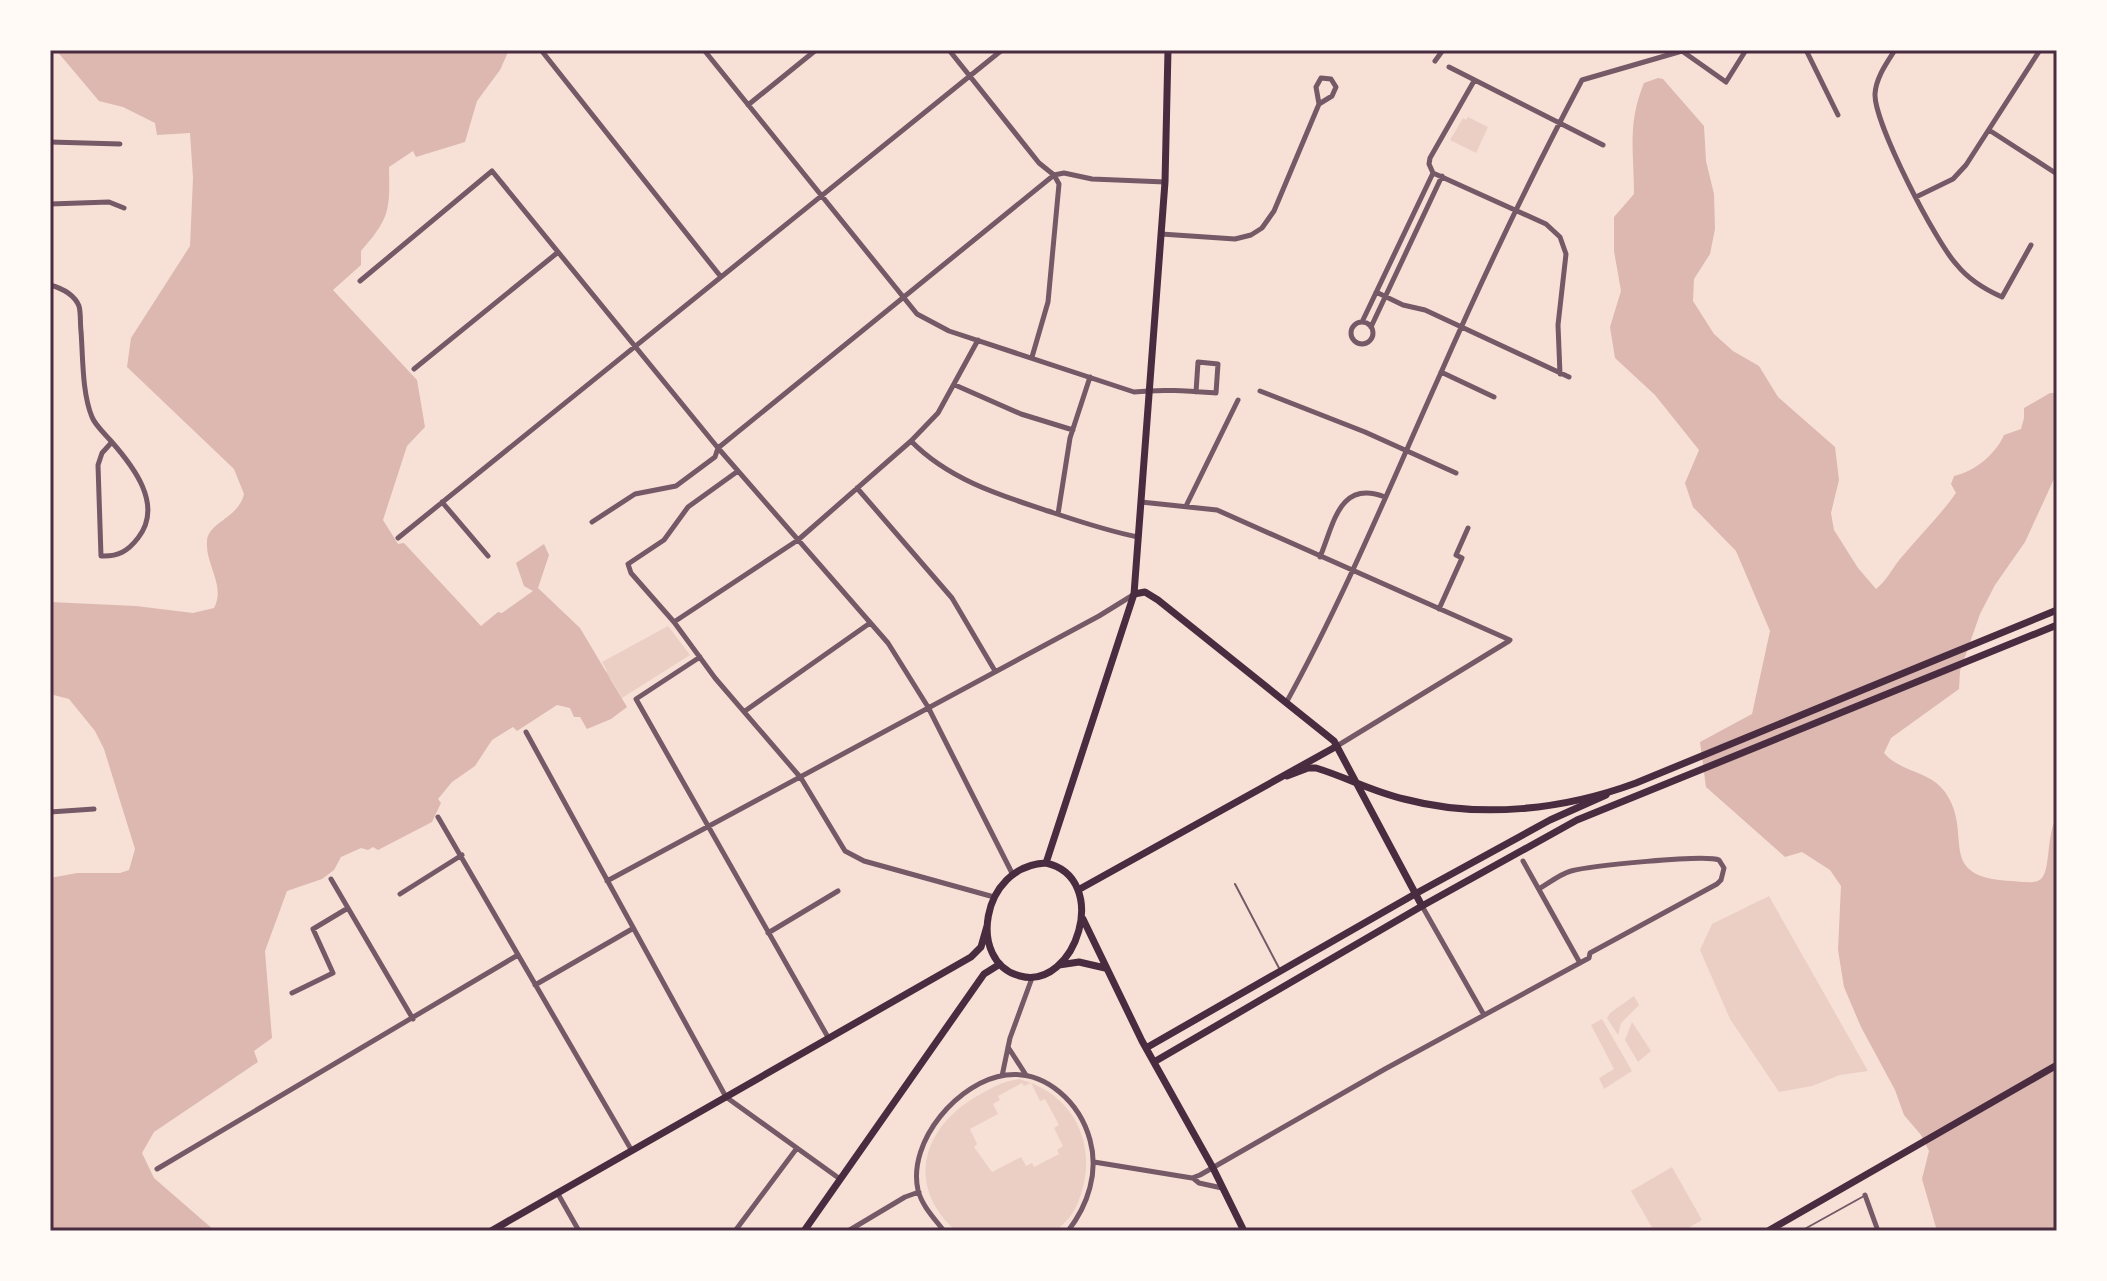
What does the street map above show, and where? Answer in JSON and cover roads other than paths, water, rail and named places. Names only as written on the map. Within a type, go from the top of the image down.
[{"type":"main road","points":[[1046,863],[1134,594],[1165,182],[1168,50]]},
{"type":"main road","points":[[1134,594],[1145,592],[1158,600],[1334,741],[1422,906]]},
{"type":"main road","points":[[1146,1048],[1550,820],[2057,610]]},
{"type":"main road","points":[[1154,1062],[1577,820],[2057,625]]},
{"type":"main road","points":[[1078,890],[1337,746]]},
{"type":"main road","points":[[1287,776],[1316,768],[1424,803],[1493,810],[1582,799],[1619,789]]},
{"type":"main road","points":[[491,1231],[971,957],[981,947],[994,897],[1012,873],[1028,865],[1046,863],[1064,871],[1078,890],[1083,919],[1105,968],[1244,1231]]},
{"type":"main road","points":[[987,926],[990,943],[1000,964],[1013,974],[1032,978],[1043,976],[1059,965],[1074,944],[1083,919]]},
{"type":"main road","points":[[1059,965],[1079,962],[1105,968]]},
{"type":"main road","points":[[804,1231],[984,974],[1000,964]]},
{"type":"main road","points":[[1768,1231],[2057,1065]]},
{"type":"street","points":[[541,50],[721,277]]},
{"type":"street","points":[[704,50],[917,314],[927,321],[1134,392],[1216,393],[1218,364],[1198,362],[1196,392]]},
{"type":"street","points":[[748,105],[816,50]]},
{"type":"street","points":[[949,50],[1059,184],[1048,302],[1032,357]]},
{"type":"street","points":[[398,538],[1002,50]]},
{"type":"street","points":[[1435,61],[1443,50]]},
{"type":"street","points":[[1286,703],[1353,571],[1441,372],[1582,80],[1682,51],[1726,82],[1746,50]]},
{"type":"street","points":[[1806,50],[1838,115]]},
{"type":"street","points":[[1895,50],[1878,78],[1875,104],[1916,197],[1955,264],[1985,289],[2002,297],[2031,245]]},
{"type":"street","points":[[1916,197],[1953,179],[1966,165],[2040,50]]},
{"type":"street","points":[[1449,67],[1603,145]]},
{"type":"street","points":[[1161,234],[1235,239],[1262,228],[1274,211],[1319,104],[1317,83],[1321,78],[1328,78],[1335,84],[1336,91],[1319,104]]},
{"type":"street","points":[[1474,81],[1429,164],[1433,173],[1546,224],[1560,237],[1566,254],[1558,325],[1560,374]]},
{"type":"street","points":[[1989,130],[2057,174]]},
{"type":"street","points":[[50,142],[120,144]]},
{"type":"street","points":[[360,281],[492,171],[718,448],[902,662],[1012,873]]},
{"type":"street","points":[[592,522],[635,494],[676,486],[715,457],[718,448],[1054,175],[1062,173],[1092,179],[1165,182]]},
{"type":"street","points":[[1362,322],[1433,173]]},
{"type":"street","points":[[1371,327],[1362,322],[1355,324],[1351,330],[1352,337],[1357,342],[1370,340],[1371,327],[1442,176]]},
{"type":"street","points":[[50,204],[109,202],[124,208]]},
{"type":"street","points":[[414,369],[557,253]]},
{"type":"street","points":[[50,285],[70,294],[79,306],[84,374],[92,418],[112,442],[139,478],[148,504],[147,523],[141,535],[130,548],[114,557],[101,556],[98,465],[104,449],[112,442]]},
{"type":"street","points":[[1376,292],[1463,327],[1569,377]]},
{"type":"street","points":[[674,622],[798,540],[911,441],[938,413],[978,340]]},
{"type":"street","points":[[1441,372],[1494,397]]},
{"type":"street","points":[[1058,514],[1073,430],[1090,377]]},
{"type":"street","points":[[955,385],[1021,414],[1073,430]]},
{"type":"street","points":[[1260,391],[1456,473]]},
{"type":"street","points":[[1186,506],[1238,400]]},
{"type":"street","points":[[911,441],[933,462],[988,490],[1105,530],[1138,537]]},
{"type":"street","points":[[738,471],[688,507],[664,540],[628,564],[631,573],[801,778],[839,842],[853,857],[994,897]]},
{"type":"street","points":[[857,488],[952,598],[995,671]]},
{"type":"street","points":[[1320,557],[1342,502],[1365,491],[1385,497]]},
{"type":"street","points":[[442,502],[488,556]]},
{"type":"street","points":[[1140,502],[1217,510],[1510,640],[1337,746]]},
{"type":"street","points":[[1439,609],[1462,558],[1456,555],[1468,528]]},
{"type":"street","points":[[607,881],[1099,616],[1134,594]]},
{"type":"street","points":[[745,711],[870,623]]},
{"type":"street","points":[[700,657],[636,699],[829,1039]]},
{"type":"street","points":[[526,732],[726,1097],[840,1179]]},
{"type":"street","points":[[50,812],[94,809]]},
{"type":"street","points":[[438,817],[632,1151]]},
{"type":"street","points":[[400,894],[462,855]]},
{"type":"street","points":[[1192,1178],[1589,958],[1590,953],[1717,884],[1724,874],[1722,863],[1709,856],[1570,871],[1539,889]]},
{"type":"street","points":[[1523,861],[1580,963]]},
{"type":"street","points":[[331,879],[413,1019]]},
{"type":"street","points":[[768,933],[838,891]]},
{"type":"street","points":[[1422,906],[1484,1015]]},
{"type":"street","points":[[292,993],[333,973],[313,929],[348,908]]},
{"type":"street","points":[[535,985],[632,929]]},
{"type":"street","points":[[157,1169],[518,955]]},
{"type":"street","points":[[1002,1076],[1008,1046],[1032,978]]},
{"type":"street","points":[[1008,1046],[1026,1075]]},
{"type":"street","points":[[944,1231],[924,1205],[919,1192],[919,1156],[936,1121],[951,1104],[967,1093],[1002,1076],[1026,1075],[1060,1091],[1077,1110],[1086,1127],[1094,1162],[1090,1189],[1084,1207],[1068,1231]]},
{"type":"street","points":[[735,1231],[797,1148]]},
{"type":"street","points":[[1094,1162],[1192,1178],[1199,1183],[1222,1188]]},
{"type":"street","points":[[848,1231],[919,1192]]},
{"type":"street","points":[[558,1194],[579,1231]]},
{"type":"street","points":[[1865,1195],[1878,1231]]},
{"type":"lane","points":[[1235,884],[1282,972]]},
{"type":"lane","points":[[1801,1231],[1865,1195]]}]
